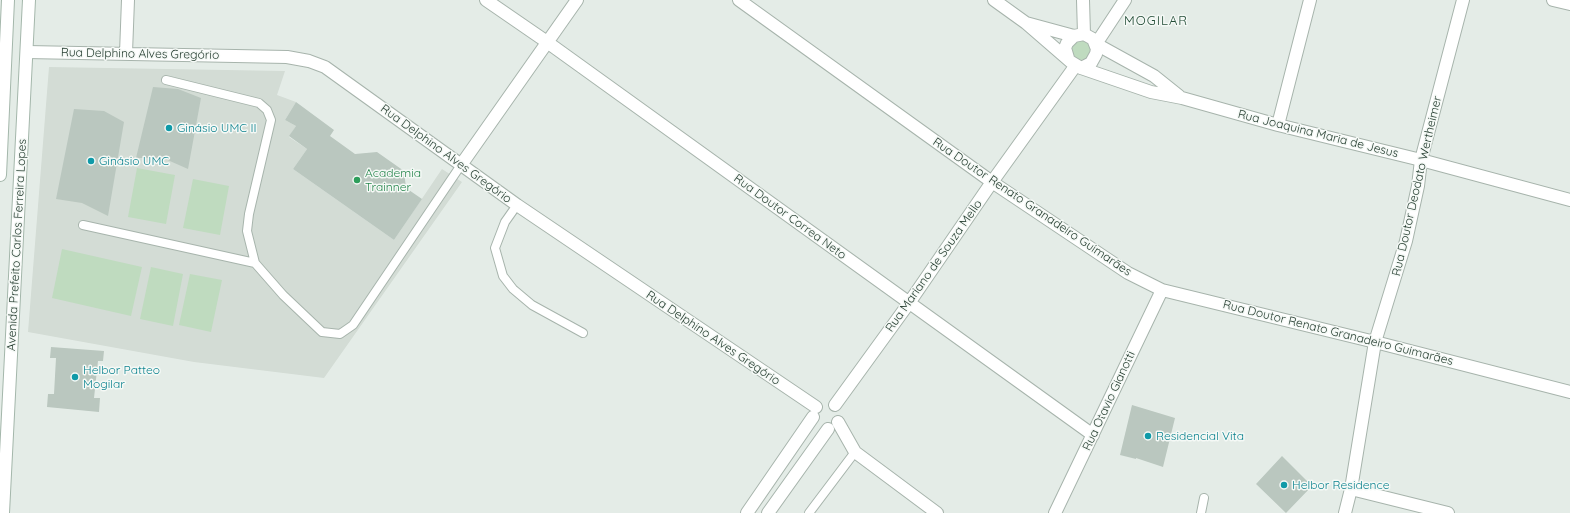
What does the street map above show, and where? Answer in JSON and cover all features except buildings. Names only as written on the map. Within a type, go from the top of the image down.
[{"type":"street","name":"Avenida Prefeito Carlos Ferreira Lopes","points":[[0,175],[2,77],[8,0]]},
{"type":"street","name":"Avenida Prefeito Carlos Ferreira Lopes","points":[[2,513],[29,0]]},
{"type":"street","points":[[126,53],[128,0]]},
{"type":"street","name":"Rua Doutor Correa Neto","points":[[486,0],[547,42],[1093,434]]},
{"type":"street","points":[[460,165],[577,0]]},
{"type":"street","name":"Rua Doutor Renato Granadeiro Guimarães","points":[[739,0],[992,182],[1128,273],[1162,290],[1375,342],[1570,392]]},
{"type":"street","points":[[994,0],[1026,23],[1074,64]]},
{"type":"street","points":[[1074,64],[1065,48],[1067,43],[1079,35],[1083,0]]},
{"type":"street","points":[[1096,44],[1125,0]]},
{"type":"street","points":[[1278,125],[1310,0]]},
{"type":"street","name":"Rua Doutor Deodato Wertheimer","points":[[1345,513],[1351,489],[1375,342],[1406,241],[1418,186],[1421,160],[1463,0]]},
{"type":"street","points":[[1553,0],[1570,4]]},
{"type":"street","points":[[1026,23],[1093,39],[1097,49],[1094,59],[1074,64]]},
{"type":"street","name":"Rua Joaquina Maria de Jesus","points":[[1096,44],[1154,76],[1182,98]]},
{"type":"street","name":"Rua Delphino Alves Gregório","points":[[27,52],[287,57],[309,61],[326,67],[460,165],[815,412]]},
{"type":"street","name":"Rua Mariano de Souza Mello","points":[[835,405],[910,303],[1074,64]]},
{"type":"street","name":"Rua Joaquina Maria de Jesus","points":[[1074,64],[1151,92],[1182,98],[1278,125],[1421,160],[1570,200]]},
{"type":"street","name":"Rua Otavio Gianotti","points":[[1055,513],[1162,290]]},
{"type":"street","points":[[746,513],[820,404],[825,402],[835,405],[840,413],[833,425],[768,513]]},
{"type":"street","points":[[815,412],[818,426],[833,425]]},
{"type":"street","points":[[833,425],[855,452],[937,513]]},
{"type":"street","points":[[1351,489],[1448,513]]},
{"type":"lane","points":[[166,80],[259,103],[267,110],[271,120],[249,214],[247,232],[255,263],[283,295],[322,332],[340,334],[353,325],[460,165]]},
{"type":"lane","points":[[517,205],[504,222],[494,248],[504,276],[512,289],[532,305],[583,333]]},
{"type":"lane","points":[[83,225],[255,263]]},
{"type":"lane","points":[[809,513],[855,452]]},
{"type":"lane","points":[[1201,513],[1204,498]]},
{"type":"shaded area","points":[[49,67],[285,71],[277,95],[296,102],[285,120],[296,126],[289,137],[307,149],[293,169],[394,240],[442,169],[462,182],[324,378],[194,362],[28,332]]},
{"type":"green space","points":[[1081,40],[1088,43],[1091,50],[1088,57],[1081,60],[1074,57],[1071,50],[1074,43]]},
{"type":"green space","points":[[137,168],[175,175],[166,224],[128,217]]},
{"type":"green space","points":[[193,179],[229,186],[220,235],[183,228]]},
{"type":"green space","points":[[62,249],[142,267],[131,316],[52,298]]},
{"type":"green space","points":[[151,267],[183,274],[173,326],[140,319]]},
{"type":"green space","points":[[190,274],[222,280],[211,332],[179,325]]},
{"type":"place","name":"Ginásio UMC II","points":[[169,128]]},
{"type":"place","name":"Ginásio UMC","points":[[91,161]]},
{"type":"place","name":"Academia Trainner","points":[[357,180]]},
{"type":"place","name":"Helbor Patteo Mogilar","points":[[75,377]]},
{"type":"place","name":"Residencial Vita","points":[[1148,436]]},
{"type":"place","name":"Helbor Residence","points":[[1284,485]]},
{"type":"district","name":"MOGILAR","points":[[1156,21]]}]
